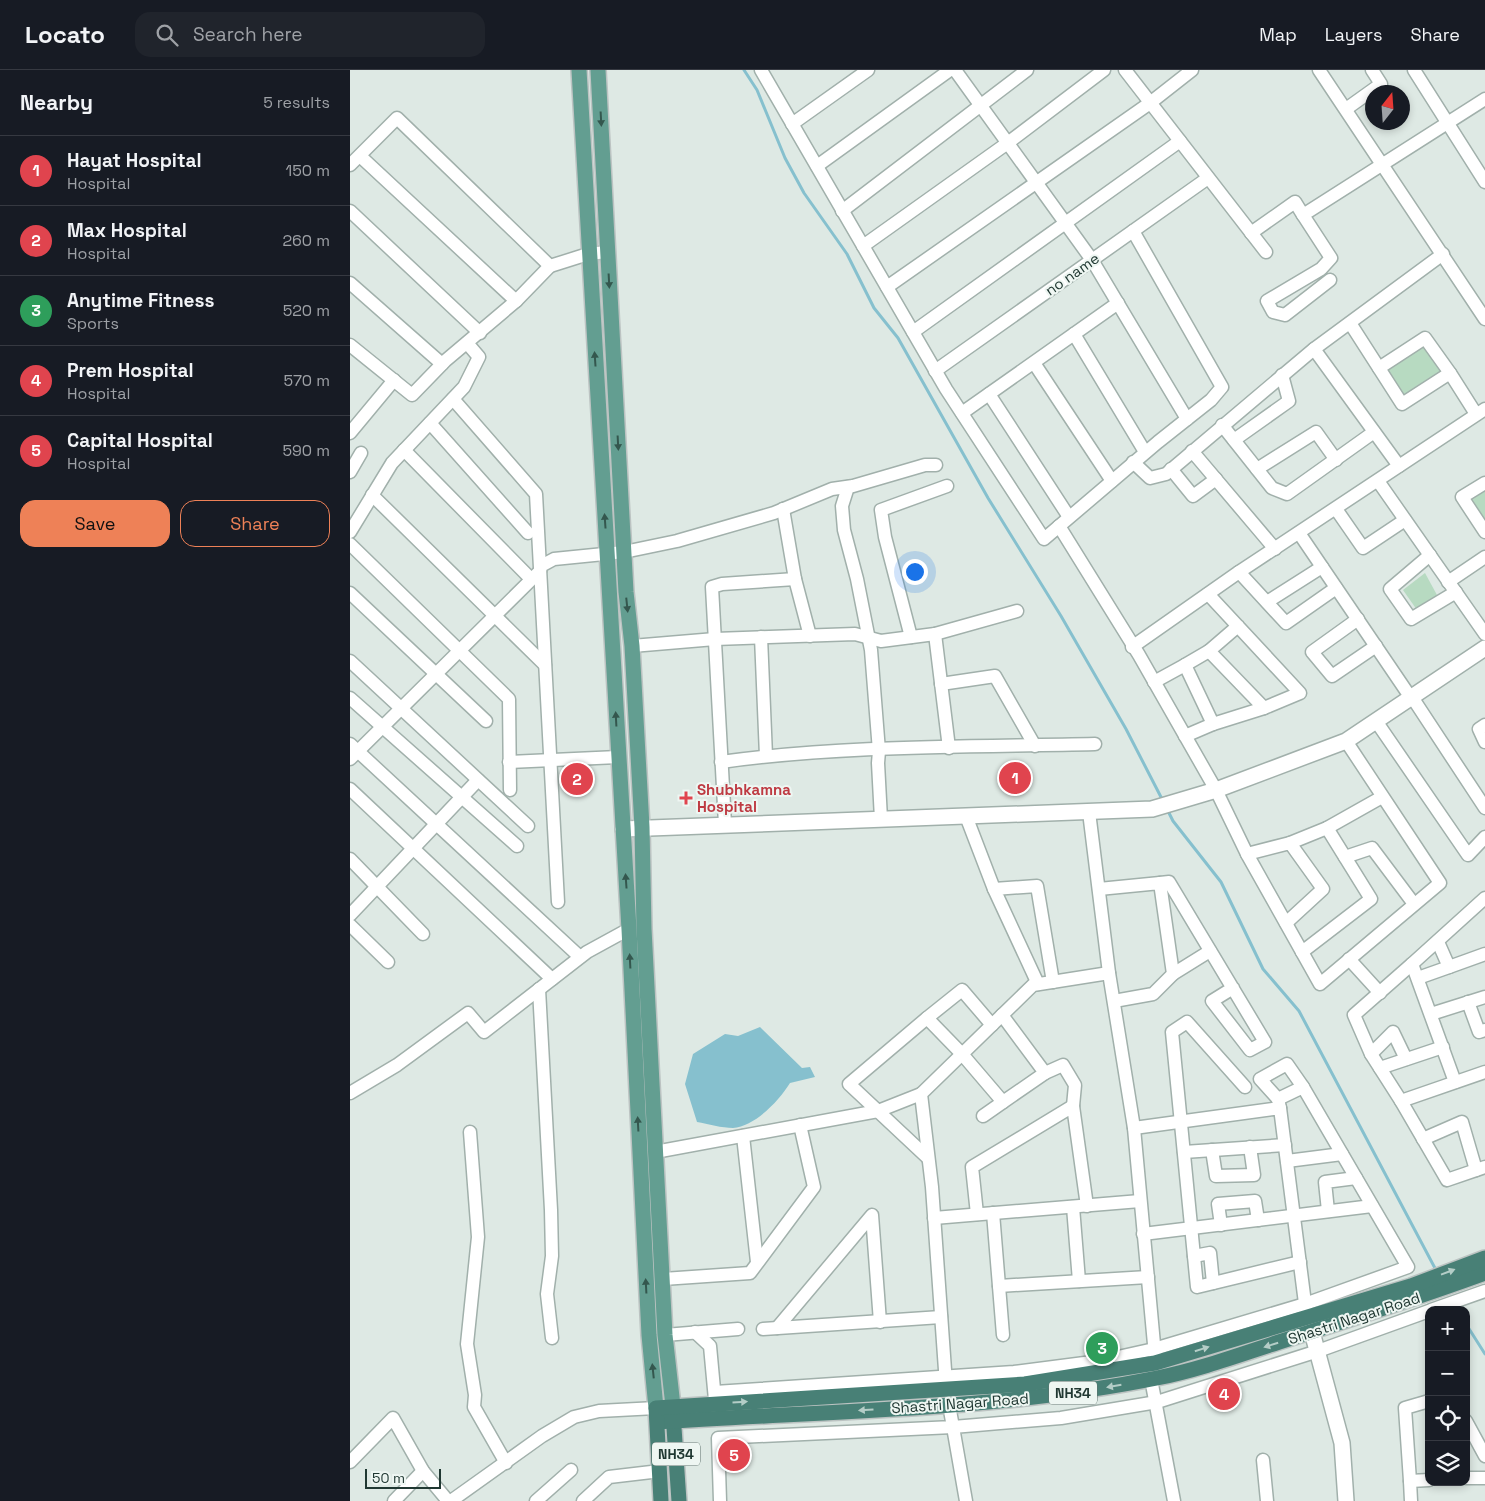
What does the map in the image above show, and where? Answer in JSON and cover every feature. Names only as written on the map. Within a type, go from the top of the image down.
[{"type":"highway","name":"NH34","points":[[1414,1292],[1485,1258]]},
{"type":"highway","name":"Shastri Nagar Road","points":[[673,1414],[717,1420],[947,1391],[1034,1398],[1151,1379],[1308,1318],[1485,1273]]},
{"type":"highway","name":"NH34","points":[[661,1501],[657,1415],[673,1414],[715,1398],[947,1391],[1024,1384],[1155,1356],[1308,1318]]},
{"type":"highway","points":[[715,1398],[717,1420]]},
{"type":"highway","name":"NH34","points":[[673,1414],[679,1501]]},
{"type":"main road","points":[[579,70],[588,254],[623,829],[636,929],[655,1152],[665,1335],[673,1414]]},
{"type":"main road","points":[[598,70],[624,552],[632,646],[642,827],[636,929],[649,1335],[657,1415]]},
{"type":"main road","points":[[583,157],[602,156]]},
{"type":"street","points":[[761,70],[935,371],[1044,539],[1145,452],[1211,400],[1222,387],[1133,231]]},
{"type":"street","points":[[792,124],[868,70]]},
{"type":"street","points":[[817,166],[950,70]]},
{"type":"street","points":[[955,70],[1009,142],[1092,260],[1187,419]]},
{"type":"street","points":[[842,211],[1027,70]]},
{"type":"street","points":[[863,246],[1009,142],[1104,70]]},
{"type":"street","points":[[1125,70],[1266,252]]},
{"type":"street","points":[[887,287],[1150,103],[1192,70]]},
{"type":"street","points":[[1319,70],[1485,319]]},
{"type":"street","points":[[1346,108],[1381,84],[1372,70]]},
{"type":"street","points":[[1414,70],[1485,182]]},
{"type":"street","points":[[1303,215],[1485,99]]},
{"type":"street","points":[[350,165],[397,118],[550,266]]},
{"type":"street","points":[[913,332],[1180,141]]},
{"type":"street","points":[[360,156],[516,300]]},
{"type":"street","name":"no name","points":[[935,371],[1208,178]]},
{"type":"street","points":[[1251,233],[1295,202],[1331,258],[1321,269],[1267,301],[1273,312],[1285,315],[1330,280]]},
{"type":"street","points":[[350,212],[480,333]]},
{"type":"street","points":[[350,345],[412,395],[442,364],[480,333],[550,266],[588,254],[607,252]]},
{"type":"street","points":[[1134,462],[1150,478],[1166,474],[1314,349],[1443,254]]},
{"type":"street","points":[[350,283],[442,364]]},
{"type":"street","points":[[962,414],[1118,303]]},
{"type":"street","points":[[1350,323],[1402,404],[1450,373]]},
{"type":"street","points":[[1074,334],[1145,452]]},
{"type":"street","points":[[1132,647],[1239,572],[1481,411],[1425,338],[1379,368]]},
{"type":"street","points":[[350,532],[392,463],[464,387],[479,357],[467,343]]},
{"type":"street","points":[[1314,349],[1399,466]]},
{"type":"street","points":[[1034,362],[1112,481]]},
{"type":"street","points":[[1234,440],[1289,401],[1282,375]]},
{"type":"street","points":[[351,430],[394,380]]},
{"type":"street","points":[[989,394],[1069,517]]},
{"type":"street","points":[[452,399],[536,494],[535,575],[545,665],[558,902]]},
{"type":"street","points":[[430,423],[528,533]]},
{"type":"street","points":[[1222,425],[1272,488],[1287,494],[1374,432]]},
{"type":"street","points":[[1257,469],[1316,432],[1336,460]]},
{"type":"street","points":[[404,450],[535,575]]},
{"type":"street","points":[[1192,451],[1275,549]]},
{"type":"street","points":[[350,472],[362,453]]},
{"type":"street","points":[[580,957],[436,824],[353,751],[382,727],[542,566],[554,559],[607,552],[624,552],[677,541],[783,509],[832,489],[848,487],[925,465],[936,465]]},
{"type":"street","points":[[1171,469],[1193,496],[1216,479]]},
{"type":"street","points":[[1378,481],[1485,634]]},
{"type":"street","points":[[1485,483],[1462,497],[1485,532]]},
{"type":"street","points":[[911,636],[885,537],[882,510],[947,486]]},
{"type":"street","points":[[848,487],[842,506],[844,530],[857,579],[868,637],[879,751],[881,819]]},
{"type":"street","points":[[372,495],[545,665]]},
{"type":"street","points":[[783,509],[795,579],[810,636]]},
{"type":"street","points":[[1336,509],[1363,548],[1405,520]]},
{"type":"street","points":[[1059,526],[1154,682],[1216,790],[1247,854],[1320,984],[1440,883],[1346,741]]},
{"type":"street","points":[[1299,533],[1412,697],[1485,808]]},
{"type":"street","points":[[350,544],[509,699],[510,790]]},
{"type":"street","points":[[1430,555],[1390,589],[1411,619],[1452,587],[1485,556]]},
{"type":"street","points":[[1267,602],[1322,567]]},
{"type":"street","points":[[1239,572],[1286,623],[1336,588]]},
{"type":"street","points":[[725,824],[712,586],[795,579]]},
{"type":"street","points":[[350,593],[486,721]]},
{"type":"street","points":[[1185,736],[1300,693],[1208,594]]},
{"type":"street","points":[[632,646],[715,639],[855,634],[881,641],[935,634],[1017,611]]},
{"type":"street","points":[[1358,620],[1312,652],[1332,676],[1376,646]]},
{"type":"street","points":[[1154,682],[1208,651],[1238,626]]},
{"type":"street","points":[[935,634],[948,748]]},
{"type":"street","points":[[762,637],[766,756]]},
{"type":"street","points":[[623,829],[1152,809],[1216,790],[1346,741],[1485,648]]},
{"type":"street","points":[[1208,651],[1264,708]]},
{"type":"street","points":[[350,661],[528,826]]},
{"type":"street","points":[[1185,665],[1213,724]]},
{"type":"street","points":[[941,684],[995,676],[1035,746]]},
{"type":"street","points":[[350,698],[517,846]]},
{"type":"street","points":[[1376,721],[1468,855],[1485,837]]},
{"type":"street","points":[[1485,725],[1479,729],[1485,742]]},
{"type":"street","points":[[722,762],[766,756],[1095,744]]},
{"type":"street","points":[[509,762],[618,757]]},
{"type":"street","points":[[350,914],[478,780]]},
{"type":"street","points":[[350,789],[552,978]]},
{"type":"street","points":[[1247,854],[1290,843],[1327,828],[1382,797]]},
{"type":"street","points":[[1089,812],[1109,973],[1134,1128],[1155,1356]]},
{"type":"street","points":[[966,816],[994,889],[1038,984]]},
{"type":"street","points":[[1302,952],[1371,899],[1327,828]]},
{"type":"street","points":[[1286,923],[1323,889],[1290,843]]},
{"type":"street","points":[[1345,857],[1372,848],[1414,904]]},
{"type":"street","points":[[350,859],[422,934]]},
{"type":"street","points":[[1099,889],[1169,882],[1233,988],[1265,1042],[1250,1050],[1212,1001],[1233,988]]},
{"type":"street","points":[[1160,883],[1173,974]]},
{"type":"street","points":[[994,889],[1036,886],[1053,982]]},
{"type":"street","points":[[1423,1139],[1462,1122],[1481,1168],[1447,1180],[1371,1054],[1354,1015],[1438,942],[1485,898]]},
{"type":"street","points":[[350,925],[388,962]]},
{"type":"street","points":[[350,1093],[397,1065],[468,1013],[484,1032],[580,957],[636,929]]},
{"type":"street","points":[[1438,942],[1449,967]]},
{"type":"street","points":[[1114,1001],[1153,994],[1173,974],[1210,950]]},
{"type":"street","points":[[1418,978],[1485,954]]},
{"type":"street","points":[[1349,959],[1380,993]]},
{"type":"street","points":[[1412,964],[1455,1082]]},
{"type":"street","points":[[655,1152],[878,1111],[921,1094],[1033,985],[1109,973]]},
{"type":"street","points":[[540,989],[551,1210],[552,1256],[547,1294],[552,1338]]},
{"type":"street","points":[[928,1158],[849,1084],[962,990],[992,1025]]},
{"type":"street","points":[[1430,1014],[1485,997]]},
{"type":"street","points":[[1468,1002],[1479,1032],[1485,1030]]},
{"type":"street","points":[[1002,1015],[1046,1073]]},
{"type":"street","points":[[927,1018],[962,1054],[1003,1102]]},
{"type":"street","points":[[1245,1087],[1187,1022],[1172,1032],[1194,1256],[1210,1253],[1213,1284],[1300,1262]]},
{"type":"street","points":[[1371,1054],[1393,1032],[1406,1059]]},
{"type":"street","points":[[1380,1068],[1443,1047]]},
{"type":"street","points":[[1308,1318],[1408,1267],[1303,1087],[1287,1064],[1260,1079],[1279,1104],[1308,1318],[1342,1443],[1346,1501]]},
{"type":"street","points":[[983,1116],[1046,1073],[1063,1065],[1075,1085],[1073,1106],[1087,1206]]},
{"type":"street","points":[[1401,1101],[1485,1072]]},
{"type":"street","points":[[1134,1128],[1181,1122],[1279,1104],[1303,1087]]},
{"type":"street","points":[[921,1094],[934,1218],[947,1391],[966,1501]]},
{"type":"street","points":[[977,1214],[972,1167],[1073,1106]]},
{"type":"street","points":[[663,1279],[750,1273],[814,1187],[800,1125]]},
{"type":"street","points":[[470,1132],[478,1236],[467,1344],[475,1395],[474,1407],[506,1463]]},
{"type":"street","points":[[742,1136],[758,1262]]},
{"type":"street","points":[[1184,1152],[1285,1144]]},
{"type":"street","points":[[1212,1150],[1216,1176],[1254,1175],[1250,1147]]},
{"type":"street","points":[[1287,1161],[1342,1154]]},
{"type":"street","points":[[1328,1211],[1325,1182],[1356,1178]]},
{"type":"street","points":[[934,1218],[1140,1201]]},
{"type":"street","points":[[1221,1225],[1218,1204],[1255,1201],[1258,1220]]},
{"type":"street","points":[[1143,1234],[1372,1206]]},
{"type":"street","points":[[1073,1207],[1079,1281]]},
{"type":"street","points":[[993,1213],[1003,1336]]},
{"type":"street","points":[[777,1328],[872,1215],[880,1322]]},
{"type":"street","points":[[999,1286],[1148,1277]]},
{"type":"street","points":[[1442,1306],[1485,1291]]},
{"type":"street","points":[[718,1438],[953,1427],[1061,1418],[1157,1402],[1318,1351],[1425,1312]]},
{"type":"street","points":[[763,1329],[942,1318]]},
{"type":"street","points":[[665,1335],[738,1329]]},
{"type":"street","points":[[695,1332],[710,1346],[715,1398]]},
{"type":"street","points":[[1151,1379],[1157,1402],[1174,1501]]},
{"type":"street","points":[[1411,1501],[1405,1408],[1425,1402]]},
{"type":"street","points":[[350,1462],[393,1418],[423,1472],[449,1501],[506,1463],[542,1436],[574,1417],[599,1411],[657,1415]]},
{"type":"street","points":[[717,1420],[720,1501]]},
{"type":"street","points":[[1470,1428],[1485,1456]]},
{"type":"street","points":[[1263,1460],[1267,1501]]},
{"type":"street","points":[[536,1501],[571,1470]]},
{"type":"street","points":[[583,1501],[609,1477],[660,1471]]},
{"type":"street","points":[[394,1501],[423,1472]]},
{"type":"street","points":[[1470,1478],[1485,1478]]},
{"type":"street","points":[[1410,1481],[1425,1480]]},
{"type":"green space","points":[[1424,344],[1442,371],[1403,398],[1385,368]]},
{"type":"green space","points":[[1485,489],[1485,521],[1471,499]]},
{"type":"green space","points":[[1425,573],[1437,595],[1417,610],[1403,590]]},
{"type":"water","points":[[760,1027],[802,1068],[810,1067],[815,1077],[790,1083],[773,1105],[750,1123],[729,1128],[697,1122],[685,1084],[693,1054],[725,1034],[738,1036]]},
{"type":"waterway","points":[[744,70],[757,90],[785,158],[804,193],[847,254],[874,308],[898,338],[988,498],[1061,616],[1126,729],[1163,801]]},
{"type":"waterway","points":[[1167,809],[1173,821],[1221,882],[1263,969],[1299,1011],[1437,1272]]},
{"type":"waterway","points":[[1470,1330],[1485,1354]]},
{"type":"place","name":"Hayat Hospital","points":[[1015,778]]},
{"type":"place","name":"Max Hospital","points":[[577,779]]},
{"type":"place","name":"Shubhkamna Hospital","points":[[686,798]]},
{"type":"place","name":"Anytime Fitness","points":[[1102,1348]]},
{"type":"place","name":"Prem Hospital","points":[[1224,1394]]},
{"type":"place","name":"Capital Hospital","points":[[734,1455]]}]
